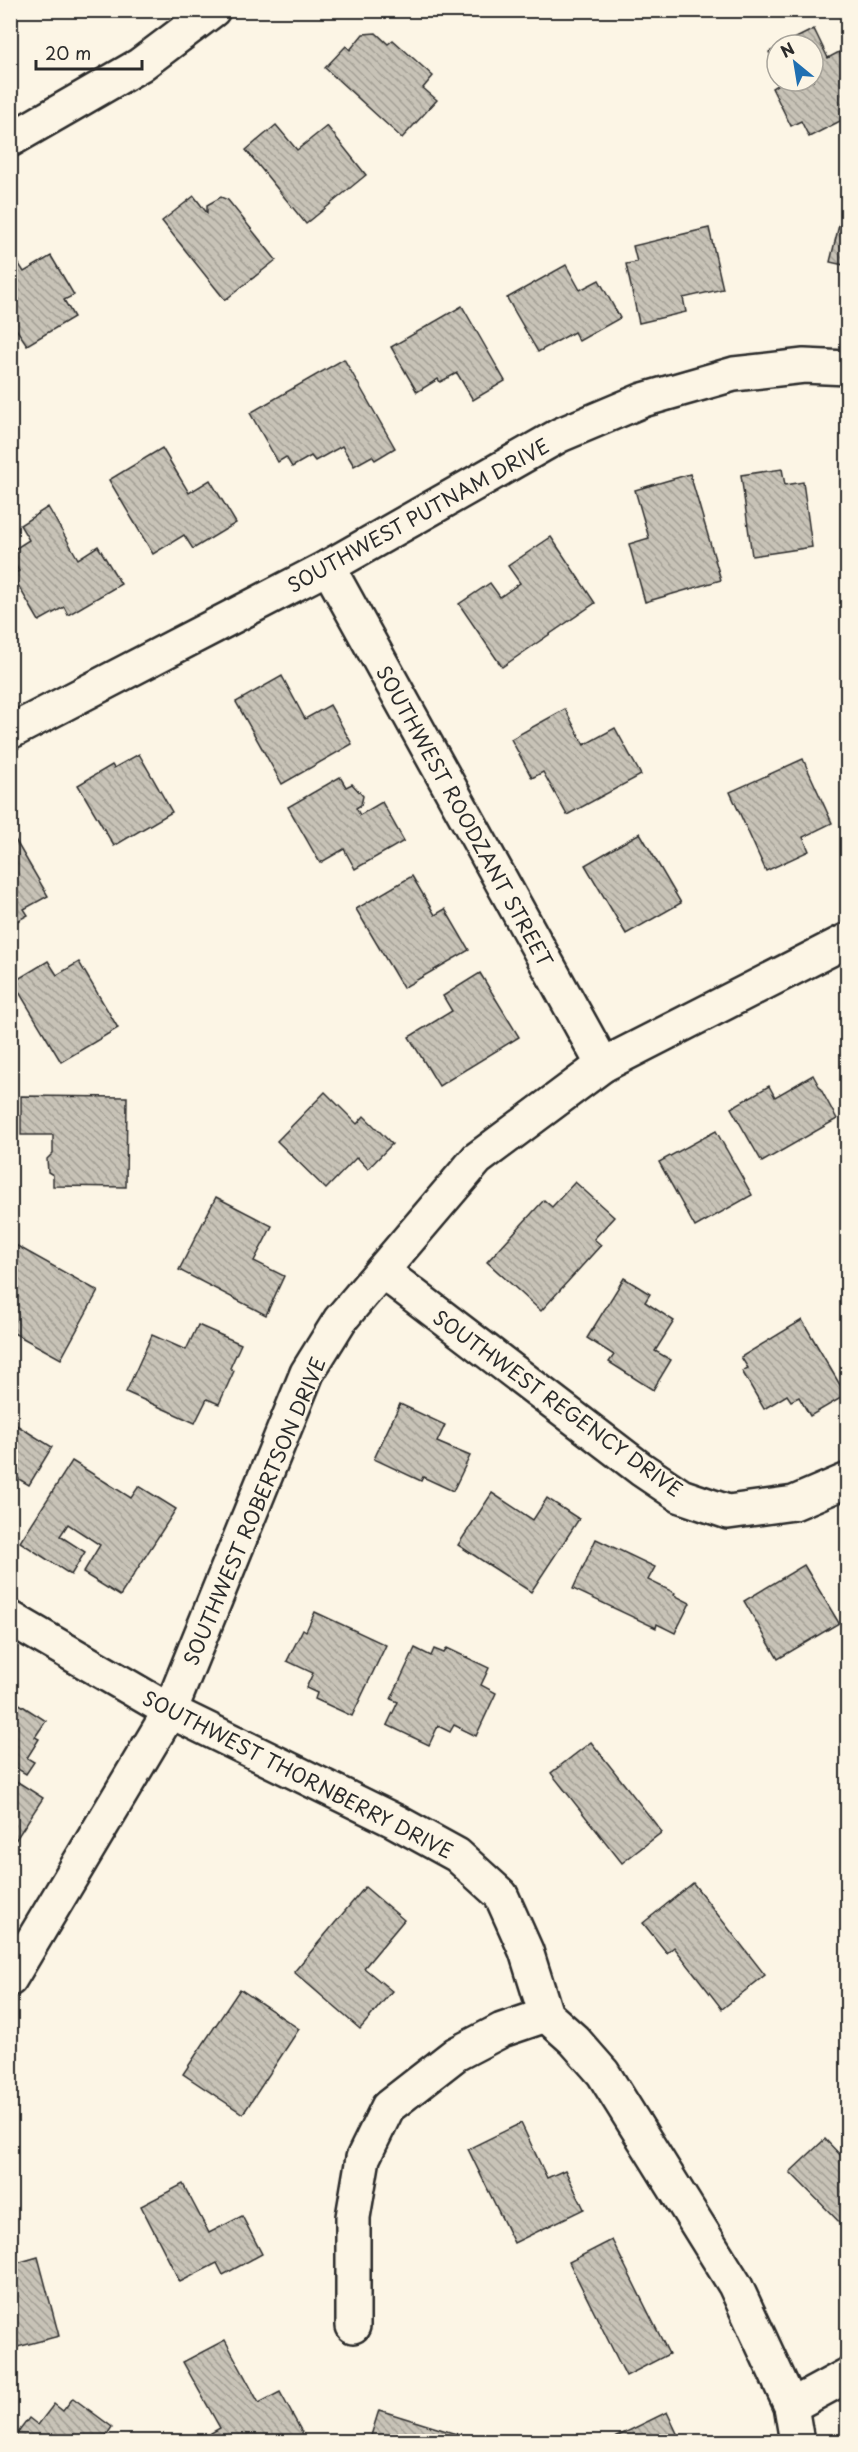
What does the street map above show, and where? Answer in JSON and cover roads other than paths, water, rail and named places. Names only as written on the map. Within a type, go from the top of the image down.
[{"type":"street","points":[[10,140],[140,65],[213,10]]},
{"type":"street","name":"SOUTHWEST PUTNAM DRIVE","points":[[10,732],[328,567],[560,435],[643,400],[734,374],[804,366],[848,368]]},
{"type":"street","name":"SOUTHWEST ROODZANT STREET","points":[[328,567],[603,1065]]},
{"type":"street","name":"SOUTHWEST ROBERTSON DRIVE","points":[[10,1979],[170,1711],[308,1373],[340,1320],[477,1159],[603,1065],[848,940]]},
{"type":"street","name":"SOUTHWEST REGENCY DRIVE","points":[[382,1271],[641,1469],[681,1496],[728,1512],[794,1503],[848,1480]]},
{"type":"street","name":"SOUTHWEST THORNBERRY DRIVE","points":[[10,1618],[170,1711],[395,1821],[457,1855],[501,1895],[526,1951],[546,2015]]},
{"type":"street","points":[[353,2326],[353,2217],[363,2158],[388,2107],[456,2054],[502,2030],[546,2015],[574,2040],[603,2073],[735,2285],[791,2406],[796,2442]]},
{"type":"street","points":[[791,2406],[848,2375]]}]
